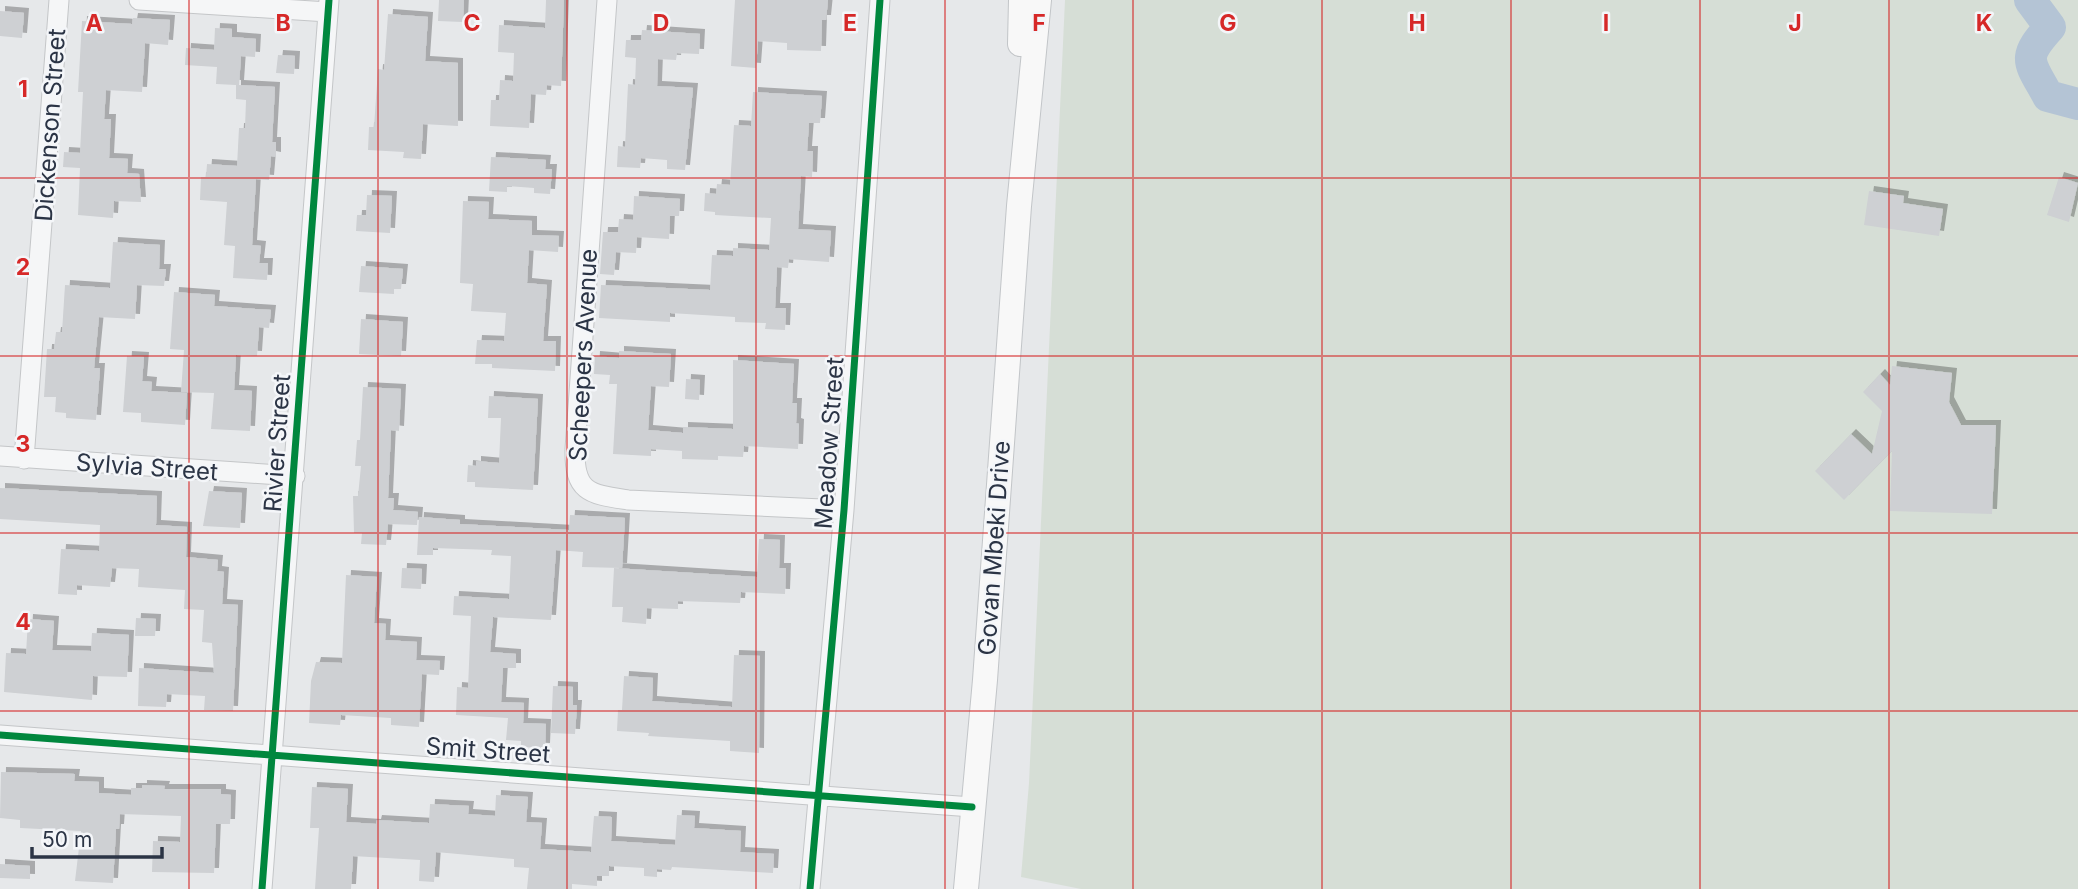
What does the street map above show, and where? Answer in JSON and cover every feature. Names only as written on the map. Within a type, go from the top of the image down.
[{"type":"main road","name":"Govan Mbeki Drive","points":[[1019,206],[1015,143],[1021,0]]},
{"type":"main road","name":"Govan Mbeki Drive","points":[[966,889],[985,680],[1019,206],[1039,0]]},
{"type":"street","name":"Dickenson Street","points":[[24,459],[59,0]]},
{"type":"street","points":[[139,0],[328,6]]},
{"type":"street","name":"Scheepers Avenue","points":[[607,0],[575,437],[574,468],[578,480],[584,489],[593,493],[628,500],[844,510]]},
{"type":"street","name":"Meadow Street","points":[[810,889],[816,795],[844,510],[880,0]]},
{"type":"street","name":"Rivier Street","points":[[262,889],[295,476],[328,6]]},
{"type":"street","name":"Sylvia Street","points":[[0,456],[295,476]]},
{"type":"street","name":"Smit Street","points":[[0,735],[272,753],[972,807]]},
{"type":"shaded area","points":[[1065,0],[2078,0],[2078,889],[1081,889],[1021,877],[1029,783]]},
{"type":"building","points":[[439,0],[464,0],[463,22],[438,21]]},
{"type":"building","points":[[546,0],[564,0],[561,86],[547,85],[546,95],[531,94],[529,128],[490,126],[491,100],[499,100],[500,80],[513,81],[514,53],[498,52],[499,25],[545,28]]},
{"type":"building","points":[[735,0],[828,0],[826,20],[822,20],[821,51],[787,50],[787,43],[758,41],[756,68],[731,66]]},
{"type":"building","points":[[0,11],[24,13],[22,38],[0,36]]},
{"type":"building","points":[[388,14],[428,17],[425,61],[458,63],[458,126],[423,124],[421,159],[403,158],[404,152],[368,150],[369,127],[374,127],[378,69],[384,70]]},
{"type":"building","points":[[133,18],[170,20],[168,45],[145,43],[142,92],[106,90],[104,119],[111,119],[109,158],[128,159],[127,173],[139,174],[141,202],[114,201],[113,218],[78,215],[80,168],[63,167],[64,152],[80,153],[83,92],[78,92],[82,21],[132,24]]},
{"type":"building","points":[[215,28],[232,29],[232,37],[256,39],[255,57],[241,56],[239,85],[275,87],[272,142],[276,142],[276,157],[271,156],[269,180],[256,179],[252,245],[261,246],[259,263],[268,263],[267,280],[233,278],[235,246],[224,245],[227,202],[200,200],[201,177],[206,177],[207,164],[237,166],[239,128],[245,128],[246,100],[236,99],[236,85],[216,84],[217,67],[185,65],[186,48],[214,50]]},
{"type":"building","points":[[642,30],[700,34],[699,54],[677,53],[676,60],[658,59],[657,86],[693,88],[685,170],[667,169],[667,160],[641,158],[640,168],[617,167],[618,146],[625,147],[628,84],[635,85],[636,58],[625,57],[626,40],[641,40]]},
{"type":"building","points":[[278,55],[295,56],[294,74],[276,73]]},
{"type":"building","points":[[753,92],[822,96],[820,123],[809,123],[807,151],[813,151],[812,177],[801,176],[798,229],[831,231],[829,262],[789,259],[788,268],[777,267],[775,308],[786,308],[785,330],[765,329],[766,323],[735,322],[735,317],[670,313],[670,322],[599,318],[601,285],[710,290],[712,255],[733,256],[733,248],[769,250],[771,218],[715,215],[715,212],[704,211],[705,193],[716,194],[717,184],[730,185],[734,125],[751,126]]},
{"type":"building","points":[[491,157],[546,160],[545,169],[552,169],[550,194],[534,193],[534,188],[507,186],[507,192],[489,191]]},
{"type":"building","points":[[2059,177],[2078,183],[2069,222],[2047,215]]},
{"type":"building","points":[[1869,191],[1904,196],[1903,203],[1943,209],[1939,236],[1864,225]]},
{"type":"building","points":[[367,195],[392,196],[390,233],[356,231],[357,215],[366,215]]},
{"type":"building","points":[[634,196],[680,199],[679,216],[670,216],[669,239],[637,237],[636,253],[616,252],[614,275],[600,274],[603,232],[618,232],[619,219],[633,220]]},
{"type":"building","points":[[463,201],[489,202],[488,219],[532,221],[532,235],[559,236],[558,252],[529,250],[527,283],[547,285],[543,341],[556,341],[555,371],[492,368],[492,364],[475,364],[477,340],[504,341],[506,313],[471,311],[473,284],[460,283]]},
{"type":"building","points":[[113,242],[160,245],[159,269],[166,269],[164,286],[137,285],[135,319],[99,317],[94,368],[100,368],[96,420],[66,418],[66,413],[55,412],[56,397],[44,397],[47,349],[54,349],[56,332],[62,332],[65,285],[110,288]]},
{"type":"building","points":[[361,266],[403,269],[401,289],[394,289],[394,294],[359,292]]},
{"type":"building","points":[[174,292],[215,295],[214,306],[271,310],[269,328],[259,327],[257,356],[236,355],[234,390],[252,391],[250,431],[211,429],[214,393],[181,392],[184,350],[170,349]]},
{"type":"building","points":[[361,319],[403,322],[401,356],[359,354]]},
{"type":"building","points":[[619,351],[671,354],[669,387],[651,386],[648,430],[683,433],[683,427],[733,429],[733,360],[794,364],[792,403],[797,403],[798,449],[744,446],[743,457],[718,456],[718,460],[682,459],[682,451],[651,449],[651,456],[613,454],[617,384],[609,384],[610,375],[594,374],[595,356],[619,358]]},
{"type":"building","points":[[127,356],[144,357],[142,381],[152,382],[151,391],[187,393],[185,425],[141,422],[141,413],[123,412]]},
{"type":"building","points":[[1892,366],[1952,373],[1949,402],[1961,425],[1996,425],[1992,514],[1890,511],[1892,451],[1844,500],[1815,471],[1851,434],[1872,454],[1882,411],[1863,392],[1880,374],[1890,385]]},
{"type":"building","points":[[686,379],[700,380],[699,400],[685,399]]},
{"type":"building","points":[[363,387],[401,389],[399,431],[391,430],[388,498],[394,498],[393,510],[418,512],[417,525],[388,524],[386,545],[361,544],[362,533],[354,533],[353,496],[358,496],[361,466],[355,466],[357,440],[360,440]]},
{"type":"building","points":[[489,396],[538,399],[533,490],[475,487],[475,482],[467,482],[468,465],[476,466],[476,461],[499,463],[501,418],[488,418]]},
{"type":"building","points":[[0,488],[157,496],[156,525],[187,527],[186,557],[218,560],[217,571],[224,572],[222,604],[238,605],[233,711],[204,710],[205,696],[167,694],[166,707],[138,706],[139,668],[214,673],[212,643],[202,642],[204,610],[184,609],[185,590],[138,587],[139,569],[112,568],[110,587],[77,585],[77,595],[58,594],[61,549],[99,551],[100,525],[0,519]]},
{"type":"building","points":[[209,491],[242,493],[240,528],[203,526]]},
{"type":"building","points":[[570,515],[625,518],[622,568],[582,567],[583,552],[556,550],[551,620],[493,617],[490,652],[516,654],[516,668],[503,668],[501,702],[524,703],[523,723],[546,724],[545,748],[521,747],[521,741],[506,740],[508,718],[456,715],[457,687],[468,688],[471,616],[453,615],[454,596],[509,599],[511,556],[491,555],[492,550],[433,548],[433,555],[417,555],[419,517],[460,520],[460,524],[569,530]]},
{"type":"building","points":[[759,539],[780,540],[779,568],[786,568],[785,594],[741,592],[740,603],[678,601],[678,609],[647,608],[646,624],[622,622],[623,607],[612,607],[614,568],[757,577]]},
{"type":"building","points":[[402,568],[422,569],[421,589],[401,588]]},
{"type":"building","points":[[346,575],[377,577],[374,623],[386,624],[385,640],[417,642],[416,660],[440,661],[439,675],[422,674],[419,727],[391,725],[391,718],[341,715],[340,725],[309,723],[311,681],[316,662],[342,663]]},
{"type":"building","points":[[136,618],[156,619],[155,636],[135,636]]},
{"type":"building","points":[[28,619],[54,621],[52,650],[91,651],[92,633],[129,635],[127,677],[93,676],[92,700],[4,692],[6,653],[26,654]]},
{"type":"building","points":[[734,655],[760,656],[759,753],[730,751],[730,741],[648,736],[649,733],[617,731],[618,710],[622,710],[624,676],[653,678],[652,701],[732,707]]},
{"type":"building","points":[[553,686],[573,687],[573,705],[577,705],[575,734],[551,733]]},
{"type":"building","points":[[1,772],[75,774],[74,781],[99,782],[99,793],[131,795],[131,788],[142,788],[142,785],[165,786],[164,789],[221,789],[221,794],[231,795],[230,824],[216,824],[214,873],[152,872],[153,841],[180,842],[181,816],[120,814],[119,829],[116,829],[113,883],[75,881],[81,831],[20,828],[20,820],[0,818]]},
{"type":"building","points":[[312,787],[348,789],[346,822],[376,824],[377,820],[429,823],[430,804],[469,806],[468,814],[495,816],[496,795],[528,797],[526,822],[542,823],[540,849],[591,852],[594,816],[612,817],[611,841],[675,845],[677,815],[695,816],[694,828],[741,831],[740,852],[774,854],[773,873],[672,867],[671,870],[657,869],[657,877],[644,876],[644,868],[609,866],[609,876],[597,876],[597,886],[572,884],[572,889],[527,889],[529,868],[514,867],[514,859],[436,852],[434,882],[419,881],[420,860],[353,856],[351,889],[315,889],[319,828],[310,828]]},
{"type":"building","points":[[0,864],[30,866],[30,879],[0,878]]},
{"type":"waterway","points":[[2030,0],[2050,27],[2035,46],[2031,60],[2033,67],[2048,96],[2078,104]]},
{"type":"cycle path","points":[[262,889],[329,0]]},
{"type":"cycle path","points":[[810,889],[844,510],[880,0]]},
{"type":"cycle path","points":[[0,735],[972,807]]}]
